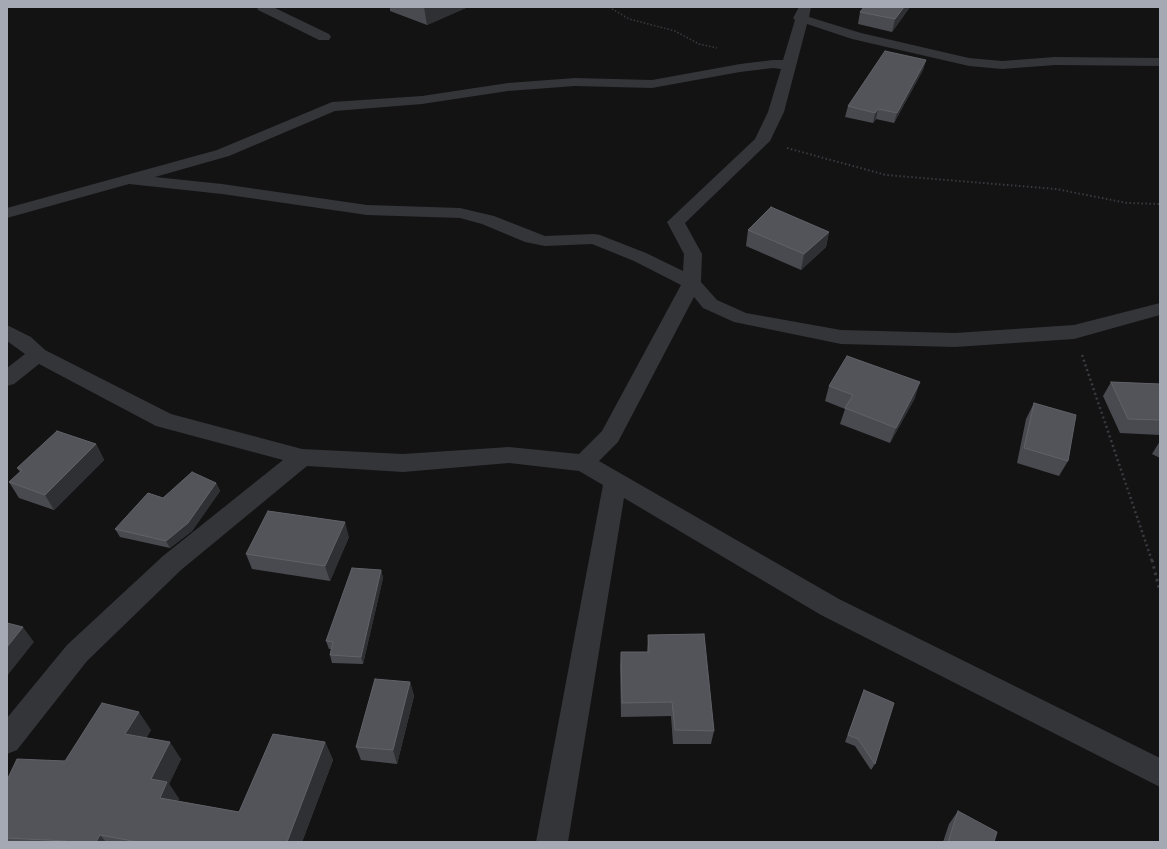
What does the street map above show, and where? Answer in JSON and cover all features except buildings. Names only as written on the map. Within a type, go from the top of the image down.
[{"type":"street","points":[[263,7],[324,37]]},
{"type":"street","points":[[584,463],[610,436],[692,283],[692,254],[676,222],[762,141],[776,112],[803,13],[857,36],[969,62],[1002,65],[1055,60],[1160,62]]},
{"type":"street","points":[[7,213],[223,152],[332,107],[422,100],[508,87],[575,82],[652,84],[740,68],[773,64],[789,65]]},
{"type":"street","points":[[125,179],[222,189],[367,210],[460,212],[488,220],[531,238],[545,241],[594,239],[640,257],[692,283],[710,304],[742,318],[841,337],[955,340],[1074,332],[1160,309]]},
{"type":"street","points":[[7,332],[24,342],[38,355],[164,420],[302,457],[403,463],[509,455],[584,463],[830,608],[1160,772]]},
{"type":"street","points":[[7,379],[38,355]]},
{"type":"street","points":[[7,740],[77,653],[172,564],[302,457]]},
{"type":"street","points":[[552,842],[615,481]]},
{"type":"path","points":[[609,7],[630,19],[675,30],[699,44],[722,49]]},
{"type":"path","points":[[762,141],[886,175],[1056,188],[1127,203],[1160,204]]},
{"type":"path","points":[[1074,332],[1156,575],[1160,592]]}]
